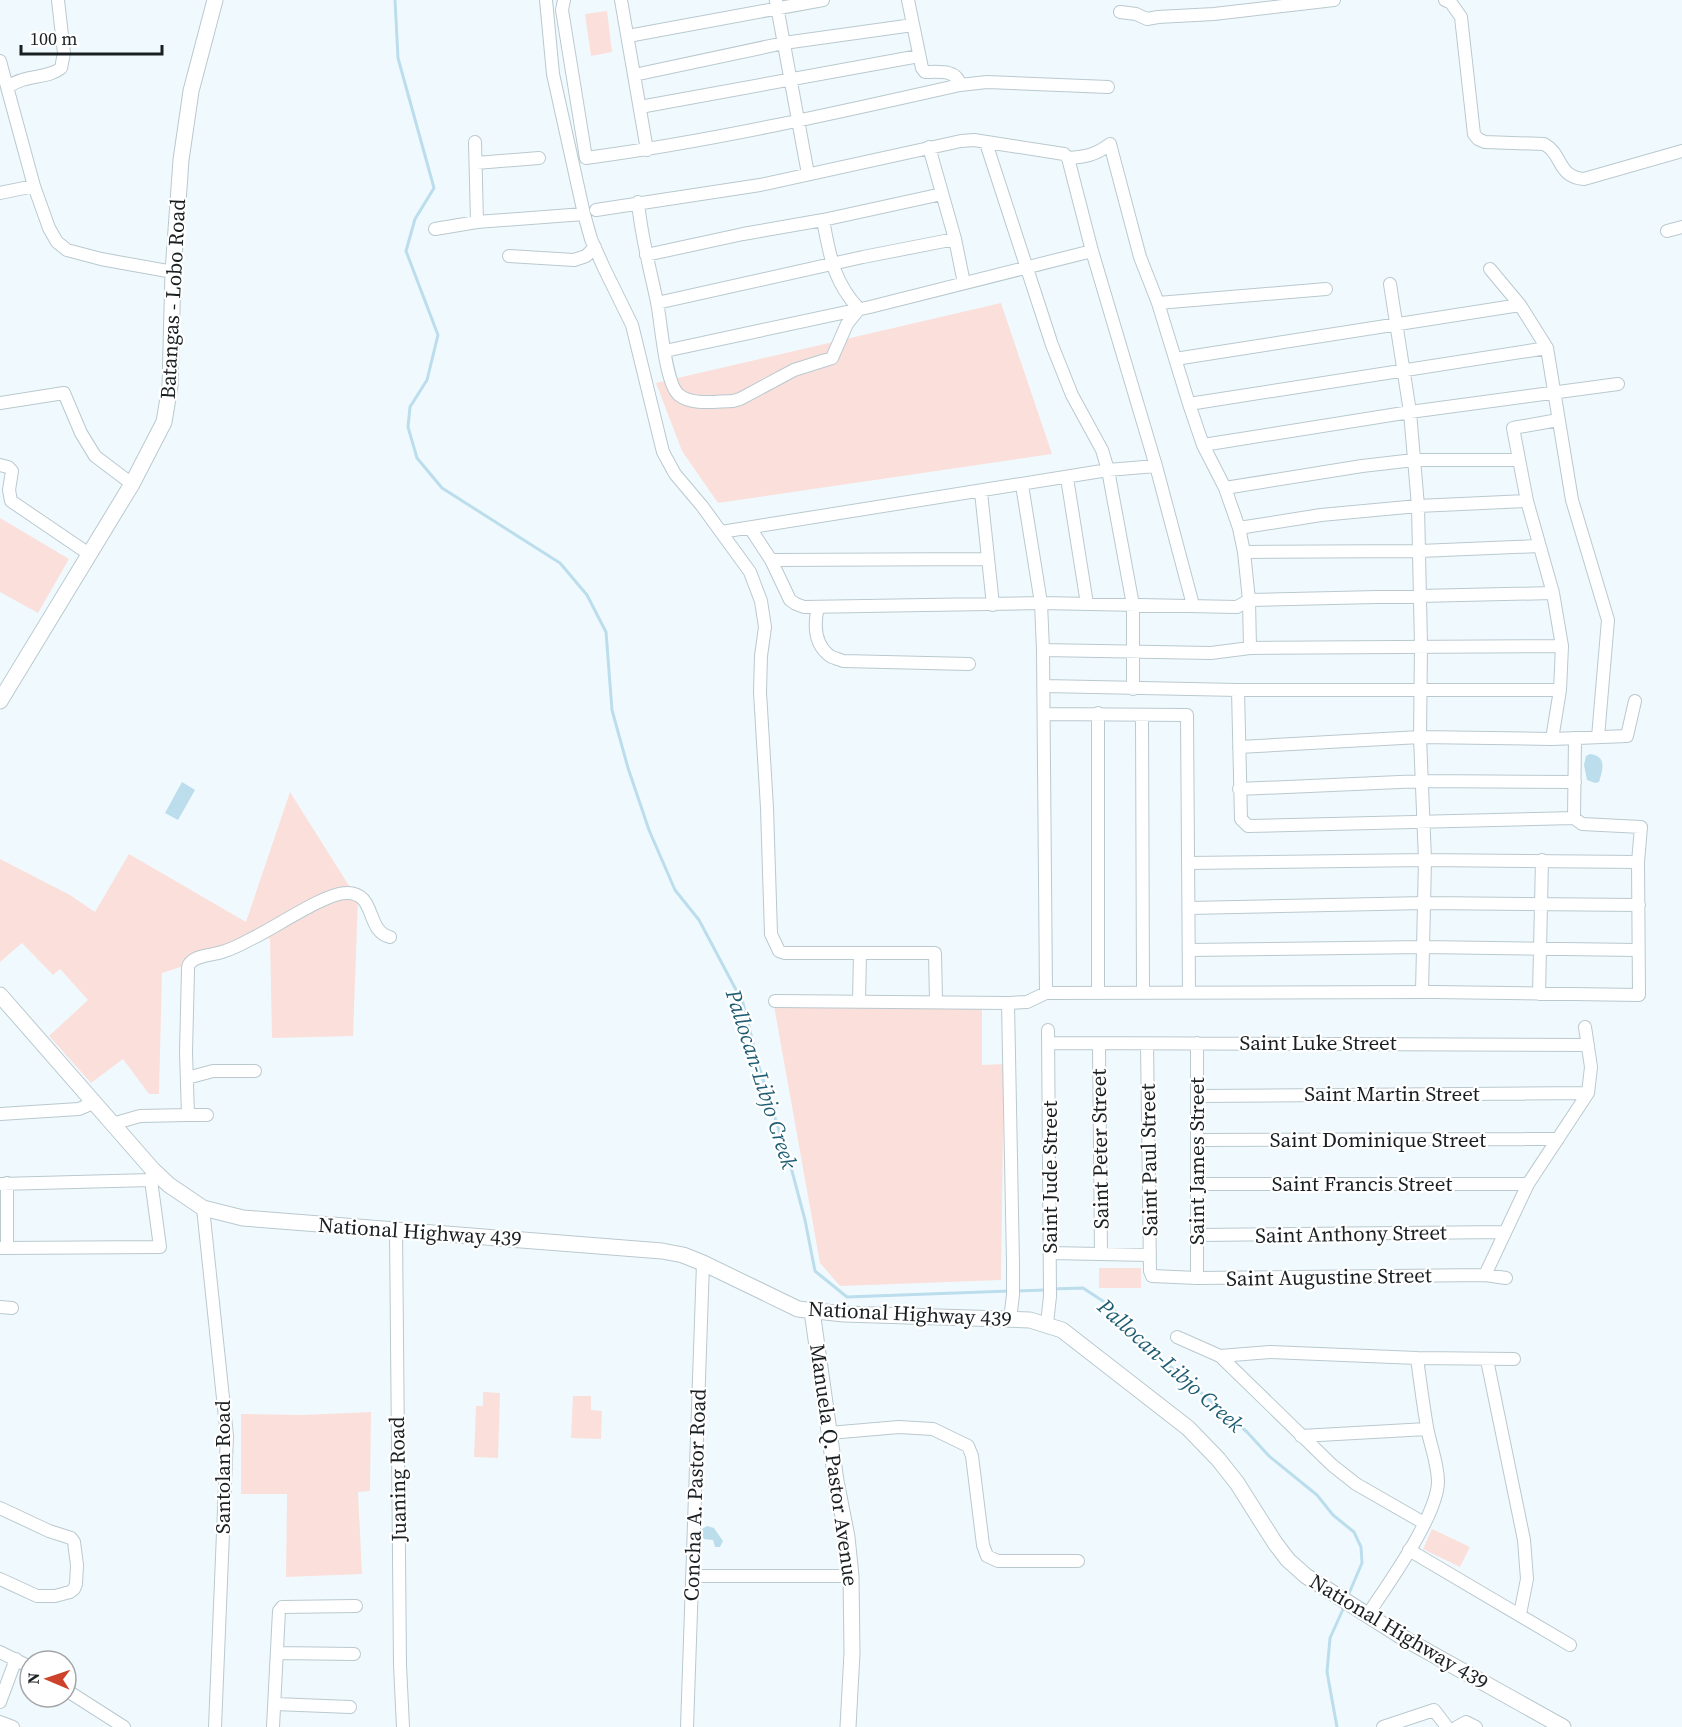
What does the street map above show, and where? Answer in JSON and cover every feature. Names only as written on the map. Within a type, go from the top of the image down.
[{"type":"main road","name":"Batangas - Lobo Road","points":[[0,701],[132,484],[158,437],[167,410],[181,160],[191,91],[215,0]]},
{"type":"main road","name":"National Highway 439","points":[[0,995],[112,1124],[152,1175],[203,1208],[243,1218],[662,1251],[683,1255],[703,1263],[798,1309],[844,1314],[1030,1320],[1062,1330],[1188,1428],[1237,1483],[1288,1560],[1306,1576],[1362,1613],[1563,1727]]},
{"type":"main road","name":"Manuela Q. Pastor Avenue","points":[[812,1311],[851,1576],[852,1653],[848,1727]]},
{"type":"street","points":[[8,87],[25,78],[52,73],[61,68],[64,53],[58,0]]},
{"type":"street","points":[[546,0],[553,74],[590,212],[595,247],[632,325],[663,452],[675,474],[750,572],[761,601],[765,627],[760,692],[767,797],[771,934],[779,951],[785,953],[935,953],[936,1001]]},
{"type":"street","points":[[564,0],[562,10],[586,158],[647,150],[798,122],[960,85],[987,82],[1108,87]]},
{"type":"street","points":[[621,0],[647,150]]},
{"type":"street","points":[[628,36],[777,4],[822,0]]},
{"type":"street","points":[[908,0],[919,56],[925,72],[955,75],[960,85]]},
{"type":"street","points":[[1120,12],[1136,14],[1147,19],[1238,6],[1334,0]]},
{"type":"street","points":[[1445,0],[1451,3],[1461,18],[1474,134],[1478,139],[1485,142],[1544,144],[1549,147],[1566,172],[1573,178],[1584,179],[1682,151]]},
{"type":"street","points":[[777,4],[808,174]]},
{"type":"street","points":[[634,75],[784,43],[913,25]]},
{"type":"street","points":[[640,107],[919,56]]},
{"type":"street","points":[[0,61],[34,186],[49,228],[57,242],[67,250],[125,264],[173,272]]},
{"type":"street","points":[[435,229],[477,222],[590,212],[638,202],[760,184],[961,141],[974,140],[1058,152],[1068,158],[1099,153],[1110,144],[1140,257],[1158,303],[1189,404],[1203,445],[1225,488],[1239,528],[1249,600],[1250,648]]},
{"type":"street","points":[[475,142],[477,222]]},
{"type":"street","points":[[986,143],[1053,345],[1072,395],[1102,450],[1108,470],[1133,604],[1133,689]]},
{"type":"street","points":[[929,147],[955,239],[964,283]]},
{"type":"street","points":[[1068,158],[1092,251],[1156,466],[1193,605]]},
{"type":"street","points":[[476,163],[539,159]]},
{"type":"street","points":[[0,193],[34,186]]},
{"type":"street","points":[[646,255],[942,194]]},
{"type":"street","points":[[638,202],[670,378],[677,393],[687,400],[733,401],[794,370],[832,358],[848,324],[859,309]]},
{"type":"street","points":[[823,220],[838,282],[859,309]]},
{"type":"street","points":[[1667,231],[1682,226]]},
{"type":"street","points":[[657,303],[955,239]]},
{"type":"street","points":[[509,256],[574,260],[586,256],[595,247]]},
{"type":"street","points":[[665,351],[859,309],[1092,251]]},
{"type":"street","points":[[1490,269],[1520,305],[1547,348],[1572,500],[1608,620],[1598,737]]},
{"type":"street","points":[[1390,284],[1410,412],[1418,506],[1420,737],[1425,860],[1422,992]]},
{"type":"street","points":[[1158,303],[1326,289]]},
{"type":"street","points":[[1175,359],[1520,305]]},
{"type":"street","points":[[1189,404],[1547,348]]},
{"type":"street","points":[[1203,445],[1410,412],[1618,384]]},
{"type":"street","points":[[0,403],[64,393],[81,433],[95,456],[132,484]]},
{"type":"street","points":[[1552,739],[1560,690],[1562,646],[1553,593],[1527,501],[1513,428],[1558,420]]},
{"type":"street","points":[[1225,488],[1414,460],[1518,460]]},
{"type":"street","points":[[0,465],[12,471],[9,490],[11,501],[89,554]]},
{"type":"street","points":[[720,532],[1108,470],[1156,466]]},
{"type":"street","points":[[1067,478],[1088,604]]},
{"type":"street","points":[[1022,485],[1041,603],[1045,686],[1046,993]]},
{"type":"street","points":[[981,492],[993,605]]},
{"type":"street","points":[[1239,528],[1321,515],[1418,506],[1527,501]]},
{"type":"street","points":[[750,528],[771,560],[790,600],[804,607],[1041,603],[1237,607],[1249,600],[1553,593]]},
{"type":"street","points":[[1244,552],[1420,551],[1539,546]]},
{"type":"street","points":[[771,560],[988,559]]},
{"type":"street","points":[[818,607],[817,639],[830,656],[843,661],[969,664]]},
{"type":"street","points":[[1043,650],[1211,653],[1250,648],[1562,646]]},
{"type":"street","points":[[1045,686],[1239,690],[1560,690]]},
{"type":"street","points":[[775,1001],[1008,1003],[1027,1002],[1046,993],[1098,992],[1639,995],[1638,862],[1641,827],[1582,824],[1574,818],[1248,826],[1241,819],[1239,789],[1239,690]]},
{"type":"street","points":[[1239,747],[1420,737],[1552,739],[1627,736],[1635,701]]},
{"type":"street","points":[[1098,713],[1098,992]]},
{"type":"street","points":[[1045,714],[1187,715],[1189,992]]},
{"type":"street","points":[[1142,715],[1143,992]]},
{"type":"street","points":[[1574,818],[1575,738]]},
{"type":"street","points":[[1239,789],[1422,781],[1575,782]]},
{"type":"street","points":[[1188,863],[1425,860],[1638,862]]},
{"type":"street","points":[[1539,994],[1542,860]]},
{"type":"street","points":[[188,1115],[188,965],[193,960],[250,940],[320,902],[346,892],[358,895],[367,902],[376,928],[382,935],[390,937]]},
{"type":"street","points":[[1189,908],[1425,903],[1639,905]]},
{"type":"street","points":[[1189,950],[1424,947],[1638,950]]},
{"type":"street","points":[[859,1001],[860,953]]},
{"type":"street","points":[[1008,1003],[1011,1083],[1012,1295],[1010,1319]]},
{"type":"street","points":[[1485,1275],[1528,1184],[1588,1093],[1591,1067],[1586,1027]]},
{"type":"street","name":"Saint Luke Street","points":[[1048,1037],[1099,1045],[1197,1043],[1588,1045]]},
{"type":"street","name":"Saint Jude Street","points":[[1047,1324],[1050,1296],[1048,1037]]},
{"type":"street","name":"Saint James Street","points":[[1197,1043],[1197,1278]]},
{"type":"street","name":"Saint Paul Street","points":[[1147,1044],[1150,1271],[1152,1276]]},
{"type":"street","name":"Saint Peter Street","points":[[1099,1045],[1101,1254]]},
{"type":"street","points":[[187,1078],[213,1071],[255,1071]]},
{"type":"street","name":"Saint Martin Street","points":[[1197,1096],[1588,1093]]},
{"type":"street","points":[[0,1114],[79,1109],[93,1103]]},
{"type":"street","points":[[112,1124],[140,1116],[207,1115]]},
{"type":"street","name":"Saint Dominique Street","points":[[1197,1140],[1558,1139]]},
{"type":"street","points":[[152,1175],[160,1247],[4,1248],[4,1183],[152,1175]]},
{"type":"street","name":"Saint Francis Street","points":[[1197,1184],[1528,1184]]},
{"type":"street","name":"Santolan Road","points":[[203,1208],[227,1436],[215,1727]]},
{"type":"street","name":"Juaning Road","points":[[396,1230],[403,1727]]},
{"type":"street","name":"Saint Anthony Street","points":[[1197,1235],[1505,1232]]},
{"type":"street","points":[[1050,1253],[1150,1255]]},
{"type":"street","name":"Concha A. Pastor Road","points":[[687,1727],[703,1263]]},
{"type":"street","name":"Saint Augustine Street","points":[[1152,1276],[1197,1278],[1485,1275],[1506,1278]]},
{"type":"street","points":[[1177,1337],[1220,1356],[1332,1466],[1356,1484],[1424,1523]]},
{"type":"street","points":[[1220,1356],[1270,1352],[1514,1359]]},
{"type":"street","points":[[1362,1613],[1409,1550],[1436,1494],[1438,1481],[1436,1466],[1427,1429],[1417,1358]]},
{"type":"street","points":[[1487,1360],[1524,1540],[1527,1579],[1520,1614]]},
{"type":"street","points":[[830,1433],[899,1427],[933,1429],[968,1446],[972,1456],[983,1545],[987,1557],[998,1561],[1078,1561]]},
{"type":"street","points":[[1301,1436],[1427,1429]]},
{"type":"street","points":[[0,1509],[49,1531],[71,1538],[74,1542],[77,1565],[74,1589],[55,1596],[37,1596],[0,1579]]},
{"type":"street","points":[[1409,1550],[1570,1645]]},
{"type":"street","points":[[692,1576],[851,1576]]},
{"type":"street","points":[[273,1727],[279,1611],[282,1607],[356,1606]]},
{"type":"street","points":[[0,1652],[16,1659],[0,1702]]},
{"type":"street","points":[[277,1653],[354,1654]]},
{"type":"street","points":[[78,1698],[124,1727]]},
{"type":"street","points":[[275,1704],[350,1707]]},
{"type":"street","points":[[1390,1726],[1434,1710],[1447,1727]]},
{"type":"street","points":[[0,1722],[13,1727]]},
{"type":"street","points":[[1456,1727],[1466,1722],[1476,1727]]},
{"type":"shaded area","points":[[607,11],[612,52],[591,56],[585,14]]},
{"type":"shaded area","points":[[1001,303],[1052,454],[718,503],[682,451],[656,383]]},
{"type":"shaded area","points":[[0,518],[69,559],[38,613],[0,592]]},
{"type":"shaded area","points":[[290,792],[358,900],[353,1036],[272,1038],[270,938],[162,973],[159,1094],[149,1094],[123,1059],[91,1083],[49,1036],[88,1000],[60,969],[53,975],[22,943],[0,962],[0,859],[70,895],[95,912],[129,854],[246,922]]},
{"type":"shaded area","points":[[774,1006],[982,1007],[982,1065],[1004,1064],[1001,1280],[840,1286],[820,1263]]},
{"type":"shaded area","points":[[1099,1268],[1141,1268],[1141,1288],[1099,1288]]},
{"type":"shaded area","points":[[483,1392],[500,1393],[498,1458],[474,1457],[476,1406],[483,1406]]},
{"type":"shaded area","points":[[573,1396],[591,1396],[591,1410],[602,1411],[601,1439],[571,1438]]},
{"type":"shaded area","points":[[371,1412],[370,1491],[358,1492],[362,1574],[286,1577],[287,1494],[241,1494],[241,1414],[303,1415]]},
{"type":"shaded area","points":[[1432,1529],[1470,1547],[1460,1567],[1423,1549]]},
{"type":"water","points":[[1590,754],[1599,757],[1602,764],[1599,782],[1595,783],[1587,780],[1584,765],[1586,756]]},
{"type":"water","points":[[182,782],[195,790],[178,820],[165,813]]},
{"type":"water","points":[[707,1526],[714,1528],[723,1541],[720,1547],[715,1547],[713,1540],[704,1539],[702,1536],[702,1529]]},
{"type":"waterway","name":"Pallocan-Libjo Creek","points":[[395,0],[398,58],[434,188],[415,219],[406,251],[438,335],[427,380],[410,407],[408,427],[417,458],[442,488],[560,563],[587,595],[606,632],[612,710],[628,768],[649,830],[675,890],[699,920],[743,1003],[759,1067],[792,1171],[815,1271],[847,1297],[1010,1291]]},
{"type":"waterway","name":"Pallocan-Libjo Creek","points":[[1052,1289],[1083,1288],[1112,1307],[1145,1345],[1247,1432],[1269,1456],[1317,1495],[1333,1515],[1354,1532],[1361,1547],[1362,1563],[1347,1598]]},
{"type":"waterway","name":"Pallocan-Libjo Creek","points":[[1016,1291],[1045,1290]]},
{"type":"waterway","name":"Pallocan-Libjo Creek","points":[[1337,1727],[1327,1672],[1330,1638],[1344,1607]]}]
